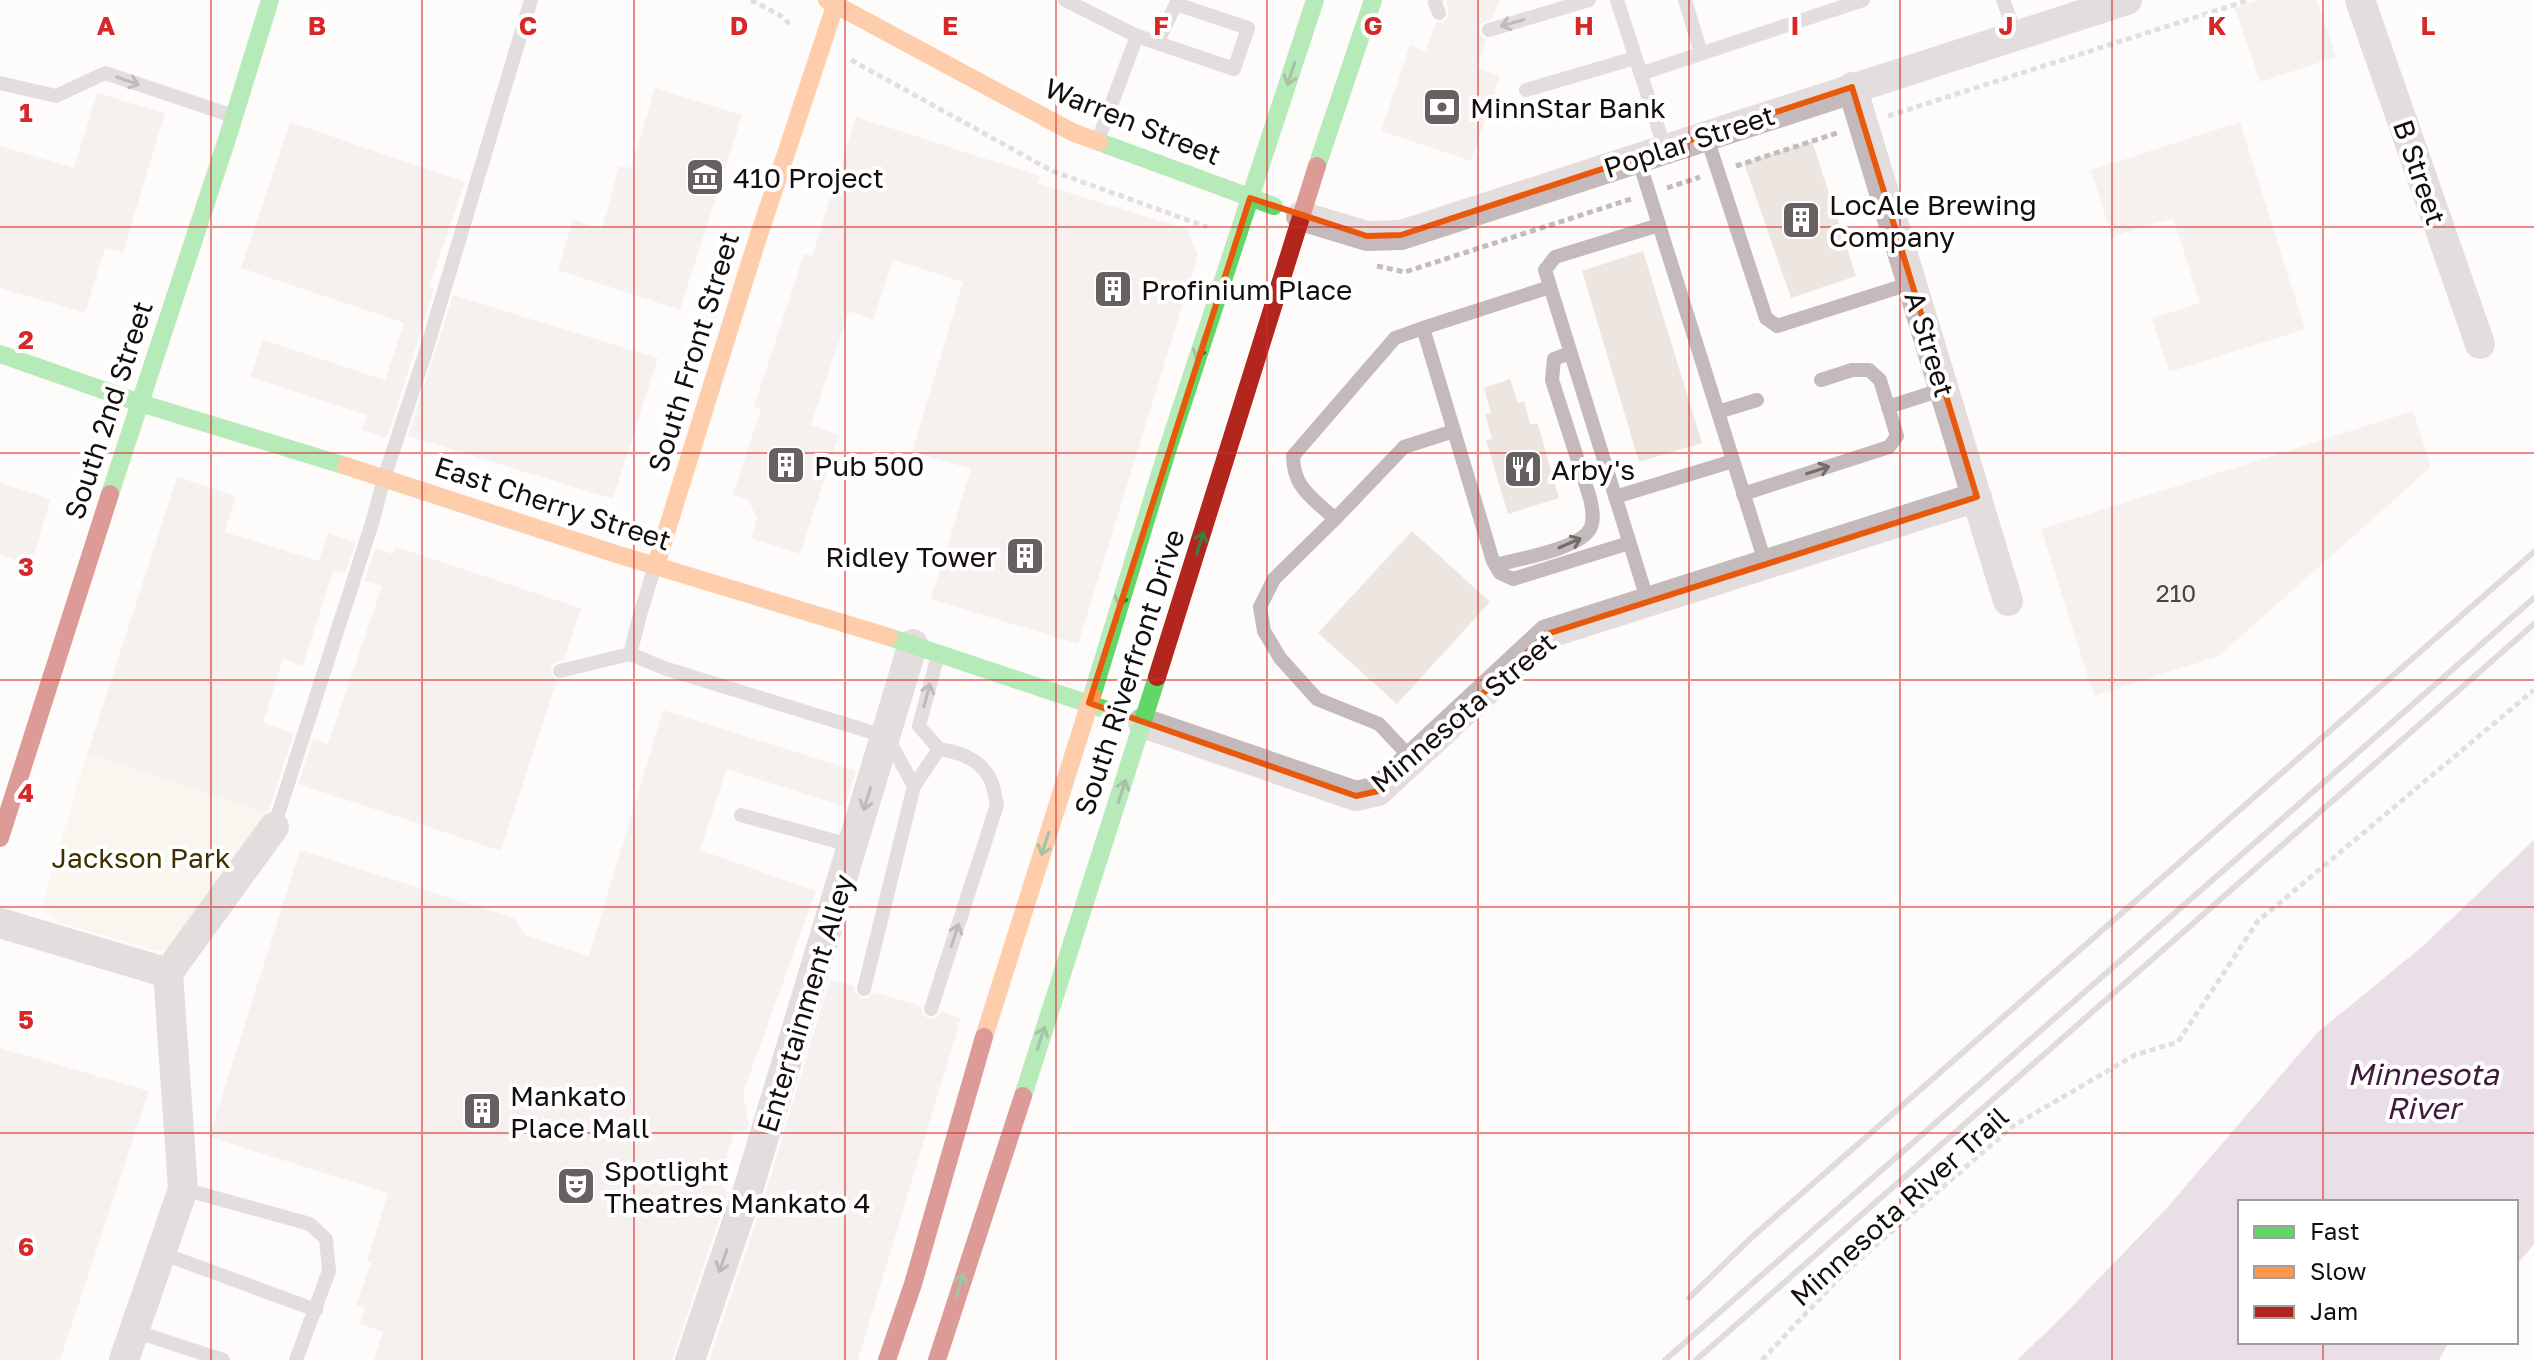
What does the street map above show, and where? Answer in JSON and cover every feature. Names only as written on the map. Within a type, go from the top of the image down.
[{"type":"street","name":"South 2nd Street","points":[[0,838],[270,0]]},
{"type":"street","name":"South Riverfront Drive","points":[[887,1360],[913,1284],[999,985],[1162,466],[1315,0]]},
{"type":"street","name":"South Riverfront Drive","points":[[937,1360],[1143,723],[1301,216],[1373,0]]},
{"type":"street","name":"Poplar Street","points":[[1250,198],[1367,236],[1401,235],[2127,0]]},
{"type":"street","name":"B Street","points":[[2360,0],[2480,344]]},
{"type":"street","name":"South Front Street","points":[[656,565],[753,253],[822,47],[833,1]]},
{"type":"street","name":"Warren Street","points":[[833,1],[1072,132],[1250,198]]},
{"type":"street","name":"A Street","points":[[1852,87],[2008,601]]},
{"type":"street","name":"East Cherry Street","points":[[0,354],[140,403],[926,648],[1089,703]]},
{"type":"street","name":"Minnesota Street","points":[[1089,703],[1356,796],[1378,791],[1547,634],[1977,497]]},
{"type":"street","name":"Entertainment Alley","points":[[690,1360],[747,1193],[887,737],[926,648]]},
{"type":"street","points":[[124,1360],[183,1189],[168,973],[274,827]]},
{"type":"street","points":[[0,923],[168,973]]},
{"type":"lane","points":[[274,827],[426,351],[531,0]]},
{"type":"lane","points":[[1065,0],[1137,36],[1157,43],[1234,69],[1248,28],[1176,4],[1157,43]]},
{"type":"lane","points":[[1489,30],[1589,0]]},
{"type":"lane","points":[[1617,0],[1640,74],[1652,153],[1650,193],[1766,565]]},
{"type":"lane","points":[[1685,0],[1701,53]]},
{"type":"lane","points":[[1640,74],[1863,0]]},
{"type":"lane","points":[[2003,0],[2016,35]]},
{"type":"lane","points":[[1097,142],[1137,36]]},
{"type":"lane","points":[[1526,90],[1635,58]]},
{"type":"lane","points":[[0,83],[56,96],[105,73],[234,117]]},
{"type":"lane","points":[[1706,135],[1766,318],[1777,326],[1912,283]]},
{"type":"lane","points":[[1648,602],[1545,270],[1555,257],[1659,225]]},
{"type":"lane","points":[[1335,519],[1297,483],[1293,456],[1395,338],[1550,287]]},
{"type":"lane","points":[[1423,328],[1500,573],[1513,579],[1629,543]]},
{"type":"lane","points":[[1496,565],[1569,545],[1591,528],[1593,514],[1590,498],[1552,380],[1554,359],[1570,353]]},
{"type":"lane","points":[[1743,494],[1889,447],[1897,436],[1880,380],[1869,370],[1852,370],[1821,380]]},
{"type":"lane","points":[[1888,407],[1944,389]]},
{"type":"lane","points":[[1718,412],[1757,400]]},
{"type":"lane","points":[[1412,759],[1379,724],[1317,699],[1280,658],[1264,631],[1260,607],[1274,579],[1404,447],[1454,431]]},
{"type":"lane","points":[[1615,497],[1733,461]]},
{"type":"lane","name":"South Front Street","points":[[630,654],[656,565]]},
{"type":"lane","points":[[926,648],[919,726],[939,749],[955,751],[976,762],[990,777],[997,805],[931,1009]]},
{"type":"lane","points":[[560,671],[630,654],[664,668],[887,737],[914,786]]},
{"type":"lane","points":[[864,989],[914,786],[939,749]]},
{"type":"lane","points":[[741,815],[853,846]]},
{"type":"lane","points":[[183,1189],[310,1224],[326,1239],[329,1271],[296,1360]]},
{"type":"lane","points":[[161,1253],[316,1310]]},
{"type":"lane","points":[[134,1331],[223,1360]]},
{"type":"path","points":[[751,0],[783,17],[800,37],[858,62],[1052,171],[1236,239]]},
{"type":"path","points":[[1374,266],[1405,272],[2249,0]]},
{"type":"path","name":"Minnesota River Trail","points":[[1762,1360],[1845,1272],[2013,1126],[2135,1055],[2178,1042],[2258,921],[2534,690]]},
{"type":"highlighted area","points":[[1852,87],[1977,497],[1547,634],[1378,791],[1356,796],[1089,703],[1250,198],[1367,236],[1401,235]]},
{"type":"green space","name":"Jackson Park","points":[[87,754],[275,815],[177,943],[167,949],[155,950],[58,922],[42,904]]},
{"type":"water","name":"Minnesota River","points":[[2534,840],[2534,1244],[2518,1264],[2518,1200],[2238,1200],[2238,1344],[2448,1344],[2439,1360],[2017,1360],[2165,1210],[2318,1032],[2423,946]]},
{"type":"building","points":[[1446,0],[1499,0],[1493,18],[1479,28],[1486,40],[1477,68],[1500,76],[1471,161],[1381,131],[1410,45],[1426,51],[1436,22],[1443,22],[1449,15]]},
{"type":"building","points":[[2259,0],[2317,0],[2336,57],[2260,82],[2235,8]]},
{"type":"building","points":[[655,88],[742,115],[680,310],[558,270],[573,220],[602,229],[619,166],[631,168]]},
{"type":"building","points":[[97,93],[165,113],[123,253],[105,248],[85,313],[0,288],[0,146],[74,168]]},
{"type":"building","points":[[856,117],[1040,176],[1037,183],[1187,229],[1198,255],[1078,644],[931,599],[971,469],[912,452],[963,282],[893,260],[873,320],[849,311],[811,425],[839,435],[800,554],[751,538],[757,518],[748,500],[733,495],[761,409],[754,406],[804,254],[812,256]]},
{"type":"building","points":[[290,122],[465,182],[429,287],[434,289],[387,438],[362,430],[367,415],[250,377],[263,340],[385,380],[404,323],[241,268]]},
{"type":"building","points":[[2240,122],[2305,329],[2169,372],[2152,318],[2200,303],[2173,218],[2112,237],[2091,170]]},
{"type":"building","name":"LocAle Brewing Company","points":[[1812,141],[1856,276],[1791,298],[1744,163]]},
{"type":"building","points":[[1643,251],[1702,443],[1639,462],[1582,271]]},
{"type":"building","points":[[453,295],[658,358],[613,499],[408,436]]},
{"type":"building","name":"Arby's","points":[[1510,379],[1518,403],[1524,401],[1530,424],[1538,424],[1559,498],[1508,514],[1486,440],[1492,439],[1485,414],[1491,413],[1484,388]]},
{"type":"building","points":[[2413,411],[2431,467],[2219,656],[2094,696],[2041,529]]},
{"type":"building","points":[[177,477],[236,496],[225,532],[319,561],[328,533],[356,542],[345,574],[333,571],[303,666],[283,659],[263,723],[294,733],[269,810],[265,812],[87,754]]},
{"type":"building","points":[[0,483],[51,499],[31,565],[0,555]]},
{"type":"building","points":[[1412,531],[1490,602],[1397,704],[1318,633]]},
{"type":"building","points":[[396,547],[581,608],[564,660],[551,667],[551,674],[557,680],[501,851],[298,784],[313,739],[328,744],[382,586],[364,581],[375,548],[393,554]]},
{"type":"building","name":"Mankato Place Mall","points":[[663,710],[856,771],[845,807],[727,769],[700,850],[816,891],[743,1093],[749,1124],[747,1130],[734,1133],[720,1180],[728,1193],[672,1360],[374,1360],[383,1332],[360,1324],[365,1308],[356,1305],[371,1263],[367,1261],[388,1193],[209,1137],[300,850],[514,918],[525,935],[589,956]]},
{"type":"building","points":[[830,979],[854,986],[861,998],[868,998],[873,992],[921,1006],[923,1015],[929,1019],[941,1012],[961,1018],[858,1360],[709,1360],[764,1198]]},
{"type":"building","points":[[0,1048],[149,1091],[60,1360],[0,1360]]},
{"type":"railway","points":[[1689,1298],[1751,1238],[2534,552]]},
{"type":"railway","points":[[1665,1360],[2534,598]]},
{"type":"railway","points":[[1696,1360],[2534,624]]},
{"type":"traffic: fast","points":[[110,494],[270,0]]},
{"type":"traffic: fast","points":[[1092,696],[1167,451],[1315,0]]},
{"type":"traffic: fast","points":[[1317,166],[1373,0]]},
{"type":"traffic: fast","points":[[1099,142],[1274,206]]},
{"type":"traffic: fast","points":[[0,354],[140,403],[346,466]]},
{"type":"traffic: fast","points":[[889,637],[1116,713]]},
{"type":"traffic: fast","points":[[1023,1096],[1157,677]]},
{"type":"traffic: slow","points":[[827,0],[1072,132],[1099,142]]},
{"type":"traffic: slow","points":[[656,565],[753,253],[837,0]]},
{"type":"traffic: slow","points":[[346,466],[613,553],[889,637]]},
{"type":"traffic: slow","points":[[984,1037],[1092,696]]},
{"type":"traffic: jam","points":[[1157,677],[1317,166]]},
{"type":"traffic: jam","points":[[0,838],[110,494]]},
{"type":"traffic: jam","points":[[887,1360],[913,1284],[984,1037]]},
{"type":"traffic: jam","points":[[937,1360],[1023,1096]]},
{"type":"place","name":"MinnStar Bank","points":[[1442,107]]},
{"type":"place","name":"410 Project","points":[[705,177]]},
{"type":"place","name":"LocAle Brewing Company","points":[[1801,220]]},
{"type":"place","name":"Profinium Place","points":[[1113,289]]},
{"type":"place","name":"Pub 500","points":[[786,465]]},
{"type":"place","name":"Arby's","points":[[1523,469]]},
{"type":"place","name":"Ridley Tower","points":[[1025,556]]},
{"type":"place","name":"Mankato Place Mall","points":[[482,1111]]},
{"type":"place","name":"Spotlight Theatres Mankato 4","points":[[576,1186]]}]
